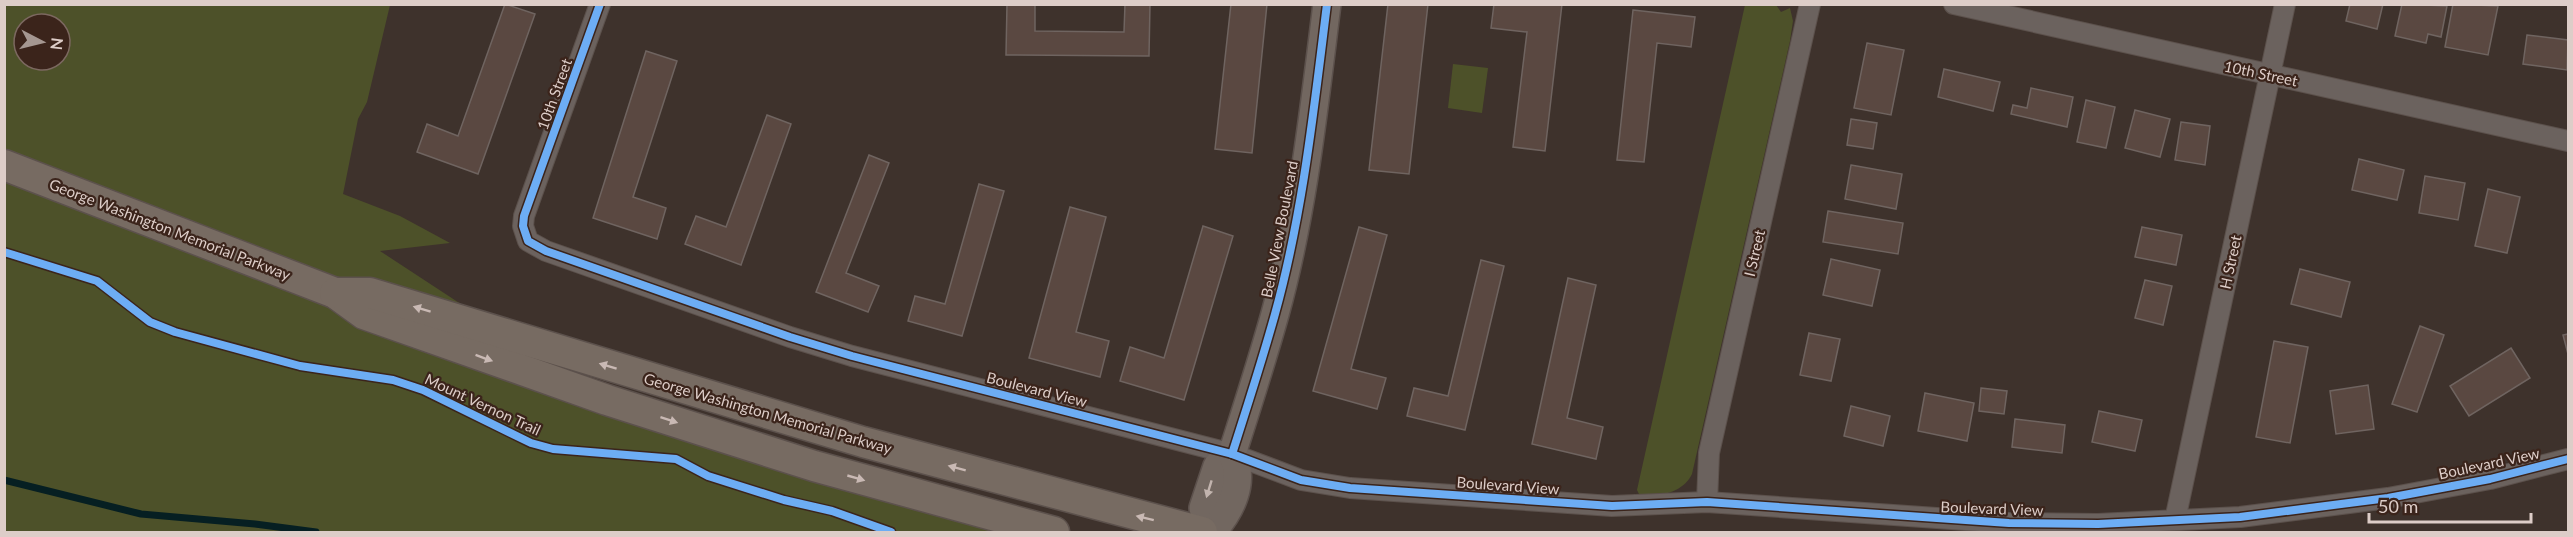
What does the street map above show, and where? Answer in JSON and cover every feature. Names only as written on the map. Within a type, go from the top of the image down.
[{"type":"main road","name":"Belle View Boulevard","points":[[1211,532],[1229,513],[1239,478],[1238,465],[1232,453],[1275,314],[1288,258],[1303,185],[1327,4]]},
{"type":"main road","name":"George Washington Memorial Parkway","points":[[4,165],[336,293],[364,314],[607,400],[814,466],[1054,532]]},
{"type":"main road","name":"George Washington Memorial Parkway","points":[[336,293],[370,293],[863,442],[1202,532]]},
{"type":"street","name":"10th Street","points":[[533,192],[600,4]]},
{"type":"street","name":"I Street","points":[[1707,502],[1709,453],[1810,4]]},
{"type":"street","name":"10th Street","points":[[1954,4],[2568,141]]},
{"type":"street","name":"H Street","points":[[2175,520],[2285,4]]},
{"type":"street","name":"Boulevard View","points":[[533,192],[523,226],[528,241],[546,251],[790,337],[852,356],[1232,453],[1301,480],[1350,488],[1612,506],[1707,502],[2009,523],[2098,524],[2240,517],[2388,498],[2490,479],[2568,459]]},
{"type":"green space","points":[[4,5],[390,5],[367,102],[358,119],[343,194],[400,216],[450,243],[380,251],[607,400],[1065,532],[5,532]]},
{"type":"green space","points":[[1745,5],[1776,5],[1781,12],[1790,8],[1793,21],[1790,41],[1692,474],[1683,486],[1669,493],[1639,494],[1637,490]]},
{"type":"green space","points":[[1453,64],[1488,68],[1482,113],[1448,108]]},
{"type":"building","points":[[505,4],[535,14],[478,174],[417,152],[427,124],[458,136]]},
{"type":"building","points":[[1007,4],[1035,4],[1035,31],[1124,32],[1125,4],[1150,4],[1149,56],[1006,55]]},
{"type":"building","points":[[1231,4],[1267,4],[1252,153],[1215,149]]},
{"type":"building","points":[[1388,4],[1428,4],[1409,174],[1369,170]]},
{"type":"building","points":[[1494,4],[1562,4],[1545,151],[1513,147],[1527,32],[1491,28]]},
{"type":"building","points":[[2350,4],[2383,4],[2377,29],[2346,21]]},
{"type":"building","points":[[2402,4],[2447,6],[2441,37],[2428,34],[2426,43],[2395,36]]},
{"type":"building","points":[[2453,4],[2498,6],[2488,55],[2445,47]]},
{"type":"building","points":[[1633,10],[1695,17],[1691,47],[1657,43],[1644,162],[1617,160]]},
{"type":"building","points":[[2527,35],[2568,40],[2567,70],[2523,64]]},
{"type":"building","points":[[1867,43],[1904,50],[1891,115],[1854,108]]},
{"type":"building","points":[[646,51],[677,61],[633,197],[666,208],[657,239],[593,218]]},
{"type":"building","points":[[1944,69],[2000,82],[1993,111],[1938,97]]},
{"type":"building","points":[[2031,88],[2073,97],[2067,127],[2011,114],[2013,105],[2027,108]]},
{"type":"building","points":[[2086,100],[2115,107],[2106,148],[2077,142]]},
{"type":"building","points":[[2135,110],[2170,119],[2160,157],[2125,148]]},
{"type":"building","points":[[767,115],[791,124],[741,265],[685,244],[696,216],[726,227]]},
{"type":"building","points":[[1851,119],[1877,123],[1873,149],[1847,145]]},
{"type":"building","points":[[2181,122],[2210,126],[2205,165],[2175,160]]},
{"type":"building","points":[[869,155],[889,163],[846,273],[879,286],[868,312],[816,292]]},
{"type":"building","points":[[2359,159],[2404,170],[2397,200],[2352,190]]},
{"type":"building","points":[[1851,165],[1902,174],[1896,209],[1845,199]]},
{"type":"building","points":[[2425,176],[2465,183],[2458,220],[2419,213]]},
{"type":"building","points":[[979,184],[1004,191],[962,336],[908,321],[915,296],[945,304]]},
{"type":"building","points":[[2488,189],[2520,197],[2507,253],[2475,246]]},
{"type":"building","points":[[1070,207],[1106,217],[1076,332],[1109,341],[1100,377],[1029,358]]},
{"type":"building","points":[[1828,211],[1903,223],[1898,254],[1823,242]]},
{"type":"building","points":[[1203,226],[1233,236],[1184,400],[1120,381],[1130,347],[1164,358]]},
{"type":"building","points":[[1359,227],[1387,235],[1351,369],[1386,378],[1377,409],[1313,391]]},
{"type":"building","points":[[2142,227],[2182,235],[2176,265],[2135,257]]},
{"type":"building","points":[[1831,259],[1880,270],[1872,306],[1823,295]]},
{"type":"building","points":[[1481,260],[1504,266],[1465,430],[1407,416],[1414,388],[1448,396]]},
{"type":"building","points":[[2300,269],[2350,282],[2341,317],[2291,304]]},
{"type":"building","points":[[1568,278],[1596,285],[1567,418],[1603,427],[1596,459],[1532,444]]},
{"type":"building","points":[[2145,280],[2172,286],[2163,325],[2135,318]]},
{"type":"building","points":[[2420,326],[2444,335],[2417,412],[2392,404]]},
{"type":"building","points":[[1809,333],[1840,339],[1831,381],[1800,375]]},
{"type":"building","points":[[2568,334],[2568,354],[2563,335]]},
{"type":"building","points":[[2274,341],[2308,347],[2290,443],[2256,437]]},
{"type":"building","points":[[2511,348],[2530,378],[2469,416],[2450,386]]},
{"type":"building","points":[[2368,385],[2374,429],[2336,434],[2330,391]]},
{"type":"building","points":[[1981,388],[2007,391],[2004,414],[1979,411]]},
{"type":"building","points":[[1925,393],[1974,403],[1967,441],[1918,431]]},
{"type":"building","points":[[1851,406],[1890,416],[1883,446],[1844,436]]},
{"type":"building","points":[[2099,411],[2142,420],[2135,451],[2092,442]]},
{"type":"building","points":[[2015,419],[2065,425],[2062,453],[2012,447]]},
{"type":"waterway","points":[[4,480],[141,514],[316,532]]},
{"type":"cycle path","points":[[600,4],[524,216],[523,226],[528,241],[546,251],[790,337],[852,356],[1232,454],[1301,480],[1350,488],[1612,506],[1707,502],[2009,523],[2098,524],[2240,517],[2388,498],[2490,479],[2568,459]]},
{"type":"cycle path","points":[[1232,454],[1260,367],[1285,276],[1307,160],[1327,4]]},
{"type":"cycle path","name":"Mount Vernon Trail","points":[[4,252],[97,281],[150,322],[175,332],[300,366],[393,380],[423,390],[531,443],[553,449],[676,459],[708,476],[784,500],[832,511],[891,532]]}]
